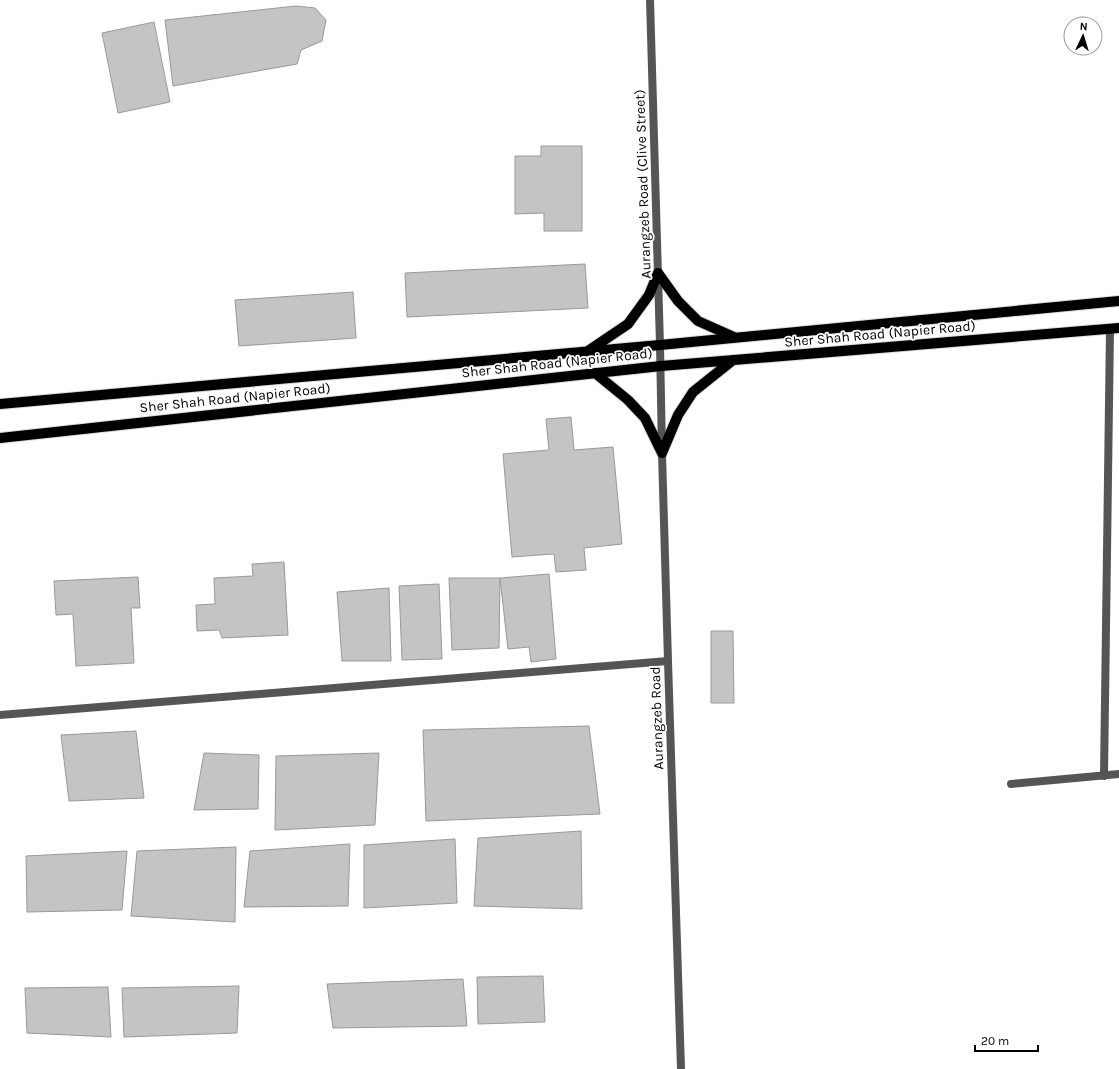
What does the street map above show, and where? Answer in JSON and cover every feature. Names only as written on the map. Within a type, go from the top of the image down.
[{"type":"main road","points":[[658,273],[678,301],[698,321],[734,337]]},
{"type":"main road","points":[[587,352],[628,324],[649,295],[658,273]]},
{"type":"main road","name":"Sher Shah Road (Napier Road)","points":[[0,404],[587,352],[1119,301]]},
{"type":"main road","name":"Sher Shah Road (Napier Road)","points":[[0,438],[661,366],[1114,329]]},
{"type":"main road","points":[[662,453],[678,415],[693,392],[733,360]]},
{"type":"main road","points":[[595,373],[628,400],[645,418],[662,453]]},
{"type":"street","name":"Aurangzeb Road (Clive Street)","points":[[650,0],[661,366]]},
{"type":"street","points":[[1104,776],[1114,329]]},
{"type":"street","name":"Aurangzeb Road","points":[[661,366],[662,453],[681,1069]]},
{"type":"street","points":[[0,715],[668,661]]},
{"type":"street","points":[[1011,784],[1119,774]]},
{"type":"building","points":[[296,6],[315,8],[326,20],[322,41],[301,50],[297,64],[173,86],[165,20]]},
{"type":"building","points":[[154,22],[170,102],[118,113],[102,33]]},
{"type":"building","points":[[541,146],[582,146],[582,231],[544,231],[544,213],[515,214],[515,156],[541,156]]},
{"type":"building","points":[[585,264],[588,308],[407,317],[405,273]]},
{"type":"building","points":[[353,292],[356,338],[239,346],[235,300]]},
{"type":"building","points":[[571,417],[574,450],[613,447],[622,544],[584,548],[586,570],[556,572],[554,554],[512,557],[503,454],[549,450],[546,419]]},
{"type":"building","points":[[284,562],[288,635],[222,638],[219,630],[197,631],[196,605],[215,604],[214,578],[253,576],[252,564]]},
{"type":"building","points":[[549,574],[556,659],[531,662],[529,647],[508,649],[500,578]]},
{"type":"building","points":[[138,577],[140,608],[131,608],[134,663],[76,666],[73,614],[56,615],[54,581]]},
{"type":"building","points":[[449,578],[500,578],[499,648],[452,650]]},
{"type":"building","points":[[439,584],[442,659],[402,660],[399,586]]},
{"type":"building","points":[[389,588],[391,661],[342,661],[337,592]]},
{"type":"building","points":[[711,631],[733,631],[734,703],[711,703]]},
{"type":"building","points":[[589,726],[600,814],[426,821],[423,730]]},
{"type":"building","points":[[136,731],[144,798],[69,801],[61,735]]},
{"type":"building","points":[[204,753],[259,755],[258,809],[194,810]]},
{"type":"building","points":[[379,753],[375,825],[275,830],[276,756]]},
{"type":"building","points":[[581,831],[582,909],[474,906],[478,838]]},
{"type":"building","points":[[455,839],[457,903],[364,908],[364,845]]},
{"type":"building","points":[[350,844],[348,906],[244,907],[250,851]]},
{"type":"building","points":[[236,847],[235,922],[131,916],[137,851]]},
{"type":"building","points":[[127,851],[122,910],[27,912],[26,856]]},
{"type":"building","points":[[543,976],[545,1022],[478,1024],[477,977]]},
{"type":"building","points":[[463,979],[467,1026],[333,1028],[327,984]]},
{"type":"building","points":[[239,986],[237,1033],[124,1037],[122,988]]},
{"type":"building","points":[[108,987],[111,1037],[27,1033],[25,988]]}]
